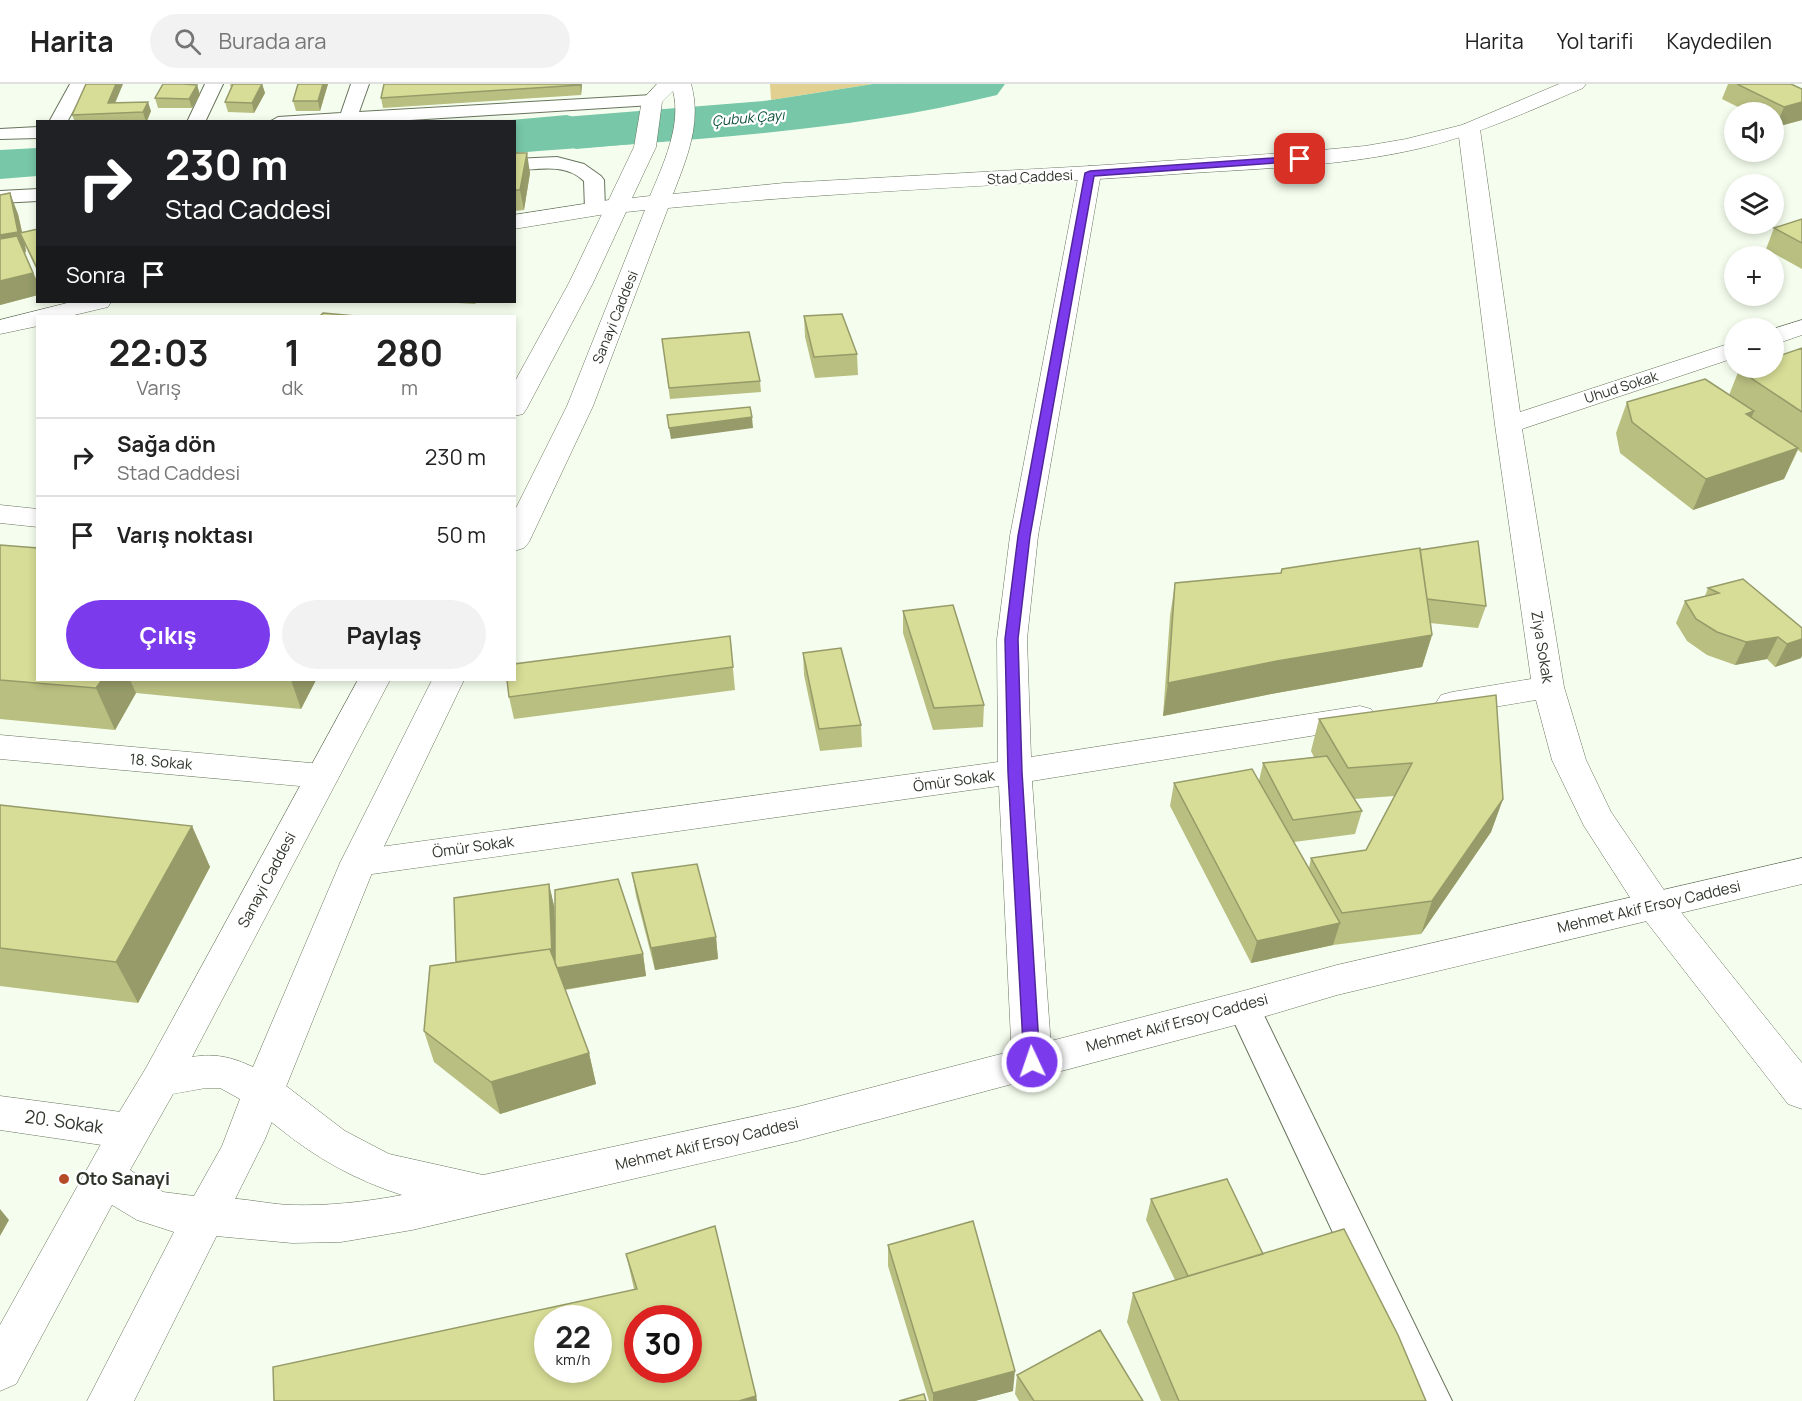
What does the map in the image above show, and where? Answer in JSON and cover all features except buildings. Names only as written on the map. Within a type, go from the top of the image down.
[{"type":"street","points":[[517,397],[581,283],[605,207],[645,147],[652,100],[668,84]]},
{"type":"street","name":"Stad Caddesi","points":[[516,222],[660,200],[784,189],[1090,173],[1288,160],[1365,152],[1407,145],[1469,129],[1576,84]]},
{"type":"street","name":"Sanayi Caddesi","points":[[516,538],[580,405],[682,143],[683,91]]},
{"type":"street","name":"Ziya Sokak","points":[[1469,129],[1508,424],[1548,687],[1569,760],[1596,817],[1655,906],[1802,1092]]},
{"type":"street","points":[[1032,1062],[1015,772],[1012,639],[1022,548],[1090,173]]},
{"type":"street","points":[[52,315],[92,308]]},
{"type":"street","points":[[0,327],[36,318]]},
{"type":"street","name":"Uhud Sokak","points":[[1508,424],[1724,353]]},
{"type":"street","points":[[0,514],[36,518]]},
{"type":"street","name":"Sanayi Caddesi","points":[[0,1369],[129,1131],[160,1080],[373,681]]},
{"type":"street","points":[[110,1401],[241,1149],[358,863],[448,681]]},
{"type":"street","points":[[1421,708],[1548,687]]},
{"type":"street","name":"Ömür Sokak","points":[[358,863],[1015,772],[1386,713]]},
{"type":"street","name":"18. Sokak","points":[[0,747],[322,776]]},
{"type":"street","name":"Mehmet Akif Ersoy Caddesi","points":[[205,1216],[292,1224],[337,1223],[382,1218],[797,1124],[1243,1007],[1337,980],[1802,871]]},
{"type":"street","points":[[160,1080],[183,1073],[225,1072],[263,1092],[310,1131],[374,1167],[413,1179],[483,1194]]},
{"type":"street","name":"20. Sokak","points":[[0,1113],[129,1131]]},
{"type":"street","points":[[107,1175],[129,1196],[154,1209],[178,1215],[205,1216]]},
{"type":"lane","points":[[59,120],[79,84]]},
{"type":"lane","points":[[197,120],[214,84]]},
{"type":"lane","points":[[348,118],[360,84]]},
{"type":"lane","points":[[313,120],[652,100]]},
{"type":"lane","points":[[0,134],[36,132]]},
{"type":"lane","points":[[516,165],[550,163],[584,170],[594,180],[605,207]]},
{"type":"lane","points":[[0,197],[36,195]]},
{"type":"lane","points":[[1243,1007],[1432,1401]]},
{"type":"shaded area","points":[[770,84],[873,84],[771,100]]},
{"type":"water","points":[[873,84],[981,84],[860,103],[766,132],[576,149],[564,143],[516,146],[516,120],[511,120],[567,115],[582,120],[729,111],[771,100]]},
{"type":"water","points":[[36,148],[36,176],[0,179],[0,150]]},
{"type":"waterway","name":"Çubuk Çayı","points":[[516,137],[825,112],[896,101],[979,84]]},
{"type":"place","name":"Oto Sanayi","points":[[64,1179]]},
{"type":"route","points":[[1032,1062],[1015,772],[1012,639],[1024,536],[1090,173],[1300,159]]}]
